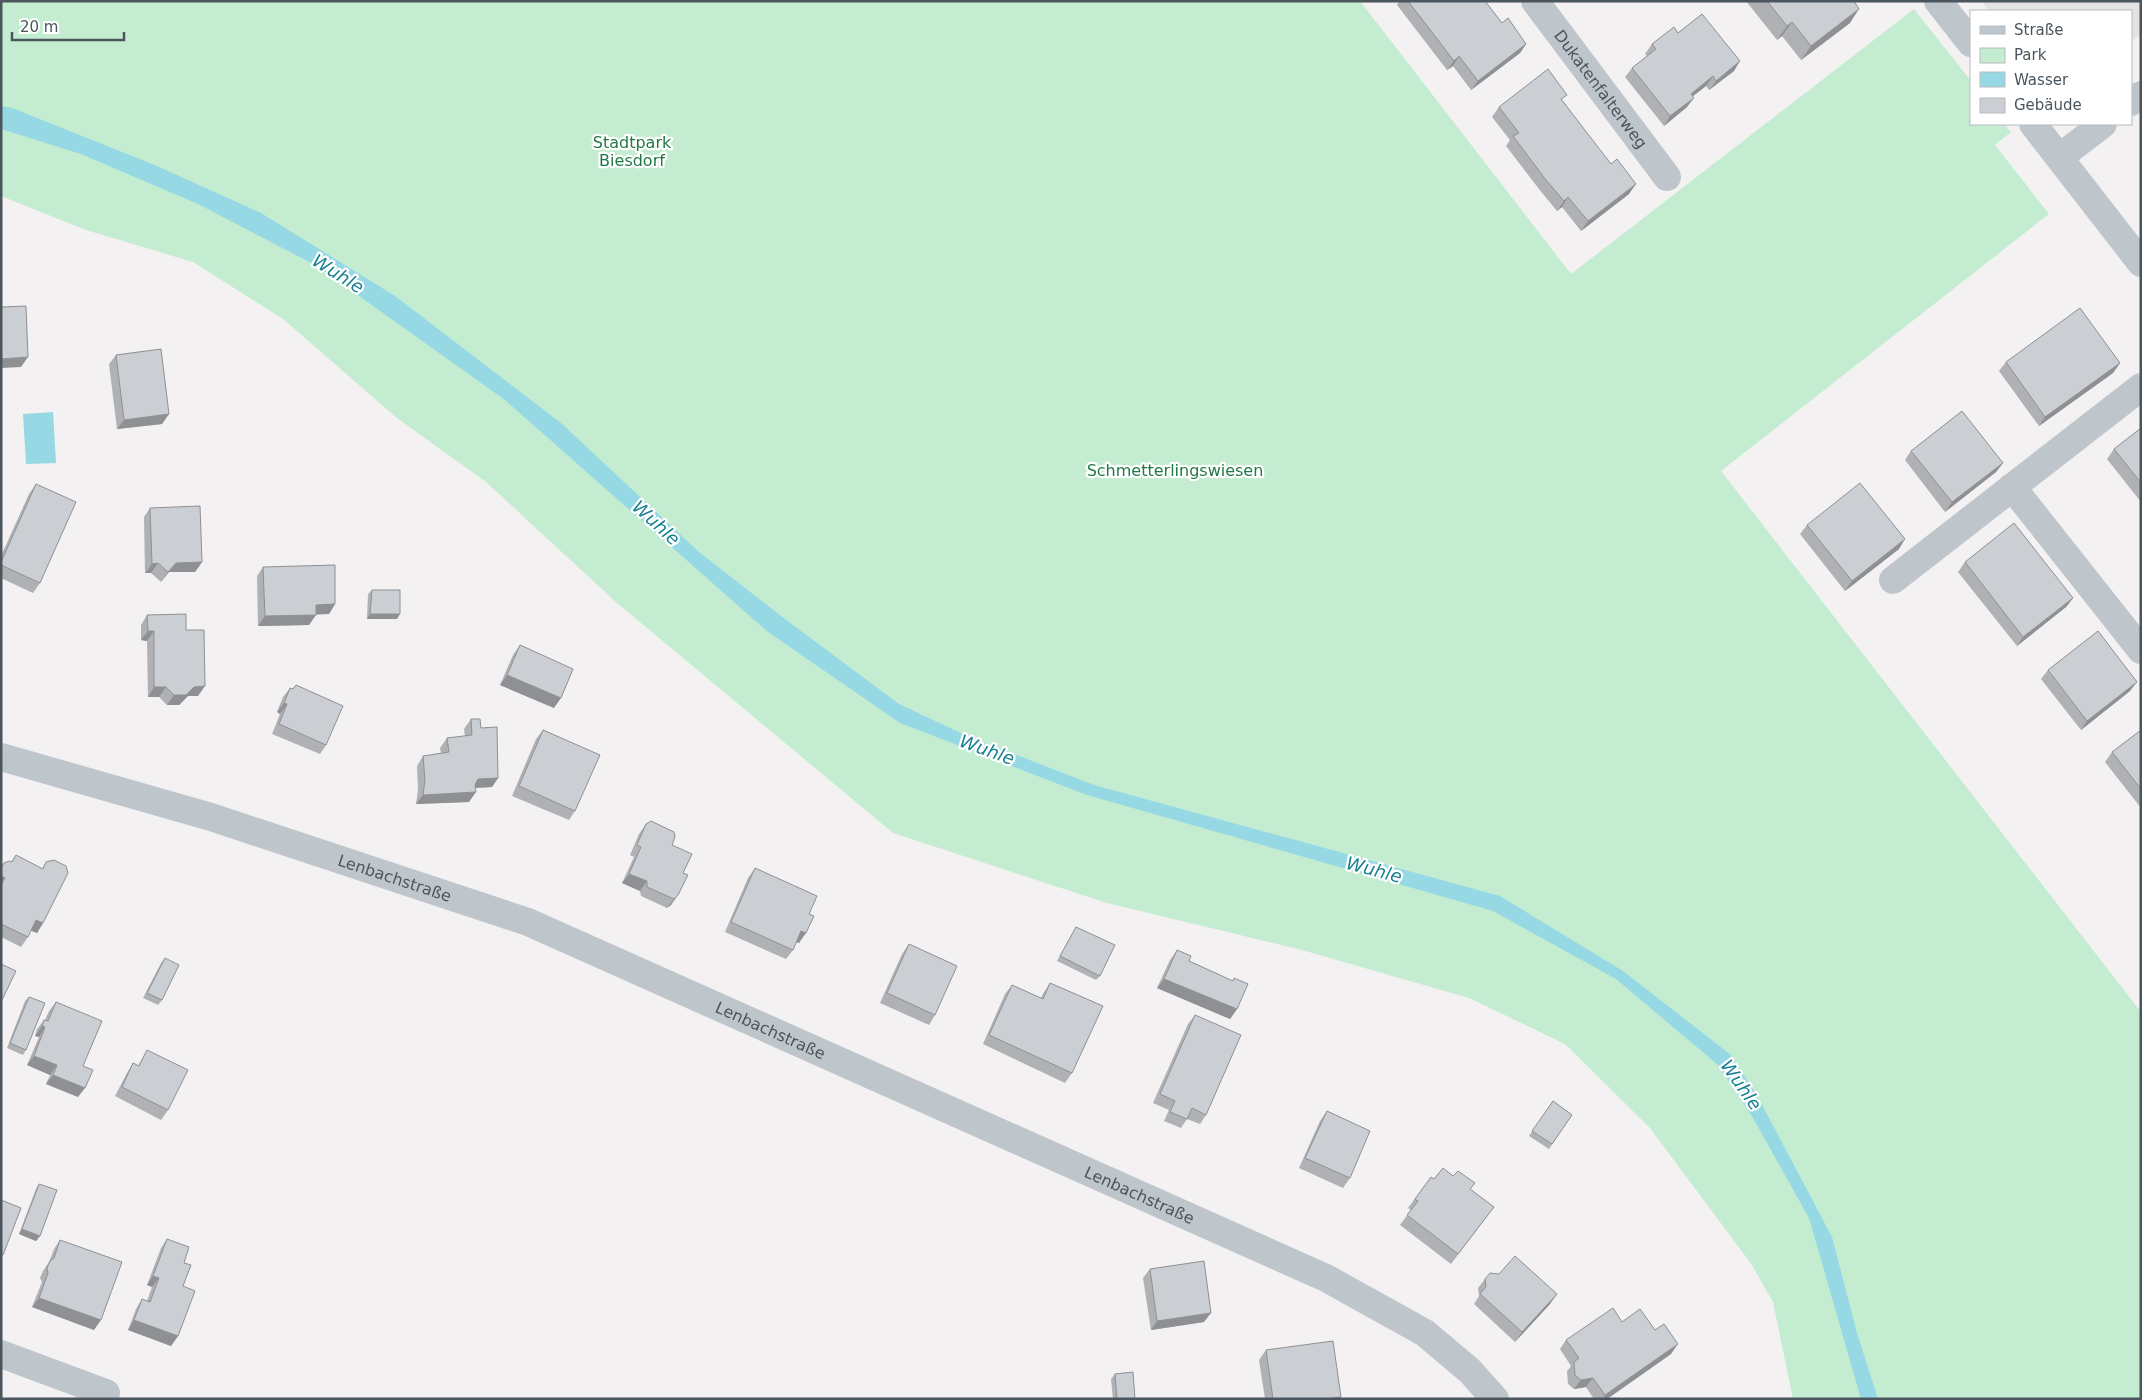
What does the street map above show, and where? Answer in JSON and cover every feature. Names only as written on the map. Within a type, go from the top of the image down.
[{"type":"street","name":"Dukatenfalterweg","points":[[1535,1],[1668,177]]},
{"type":"street","points":[[1938,1],[1970,42]]},
{"type":"street","points":[[2035,125],[2141,263]]},
{"type":"street","points":[[2060,157],[2102,125]]},
{"type":"street","points":[[1893,580],[2141,387]]},
{"type":"street","points":[[2012,488],[2141,650]]},
{"type":"street","name":"Lenbachstraße","points":[[1,757],[211,817],[528,922],[1326,1278],[1424,1333],[1470,1371],[1496,1399]]},
{"type":"street","points":[[1,1354],[106,1393]]},
{"type":"shaded area","points":[[1982,1],[2141,1],[2141,34],[2132,41],[2132,10],[1988,10]]},
{"type":"green space","name":"Schmetterlingswiesen","points":[[1,1],[1360,1],[1571,274],[1914,9],[1970,80],[1970,125],[2005,125],[2011,132],[1995,145],[2049,214],[1721,471],[2141,1012],[2141,1399],[1793,1399],[1773,1302],[1752,1265],[1650,1128],[1565,1044],[1469,998],[1302,950],[1107,903],[893,833],[617,603],[486,482],[397,418],[283,319],[193,262],[86,230],[1,196]]},
{"type":"water","name":"Wuhle","points":[[1,106],[12,108],[157,166],[261,213],[395,296],[561,423],[699,552],[899,704],[965,735],[1094,785],[1500,896],[1623,971],[1731,1055],[1759,1099],[1832,1237],[1857,1333],[1878,1399],[1861,1399],[1809,1218],[1753,1118],[1718,1065],[1616,979],[1493,911],[1087,795],[900,723],[768,632],[505,400],[317,266],[198,204],[81,154],[1,129]]},
{"type":"water","points":[[53,412],[56,463],[26,464],[23,414]]},
{"type":"building","points":[[1408,1],[1485,1],[1502,23],[1508,18],[1526,44],[1478,81],[1459,56],[1454,61]]},
{"type":"building","points":[[1767,1],[1854,1],[1859,9],[1811,46],[1792,22],[1787,26]]},
{"type":"building","points":[[1702,14],[1740,61],[1716,81],[1713,76],[1691,94],[1694,98],[1670,116],[1632,68],[1656,49],[1652,44],[1674,27],[1678,33]]},
{"type":"building","points":[[1548,69],[1567,95],[1561,99],[1611,164],[1617,159],[1636,184],[1588,221],[1568,197],[1564,201],[1546,180],[1513,136],[1519,133],[1499,107]]},
{"type":"building","points":[[26,306],[28,357],[1,359],[1,307]]},
{"type":"building","points":[[2080,308],[2120,363],[2045,417],[2006,362]]},
{"type":"building","points":[[161,349],[169,414],[124,420],[116,355]]},
{"type":"building","points":[[1962,411],[2003,463],[1952,502],[1911,451]]},
{"type":"building","points":[[2141,428],[2141,483],[2114,449]]},
{"type":"building","points":[[1860,483],[1905,539],[1852,581],[1807,525]]},
{"type":"building","points":[[36,484],[76,502],[40,583],[1,565]]},
{"type":"building","points":[[200,506],[202,562],[176,563],[168,572],[158,563],[152,564],[150,508]]},
{"type":"building","points":[[2014,523],[2073,598],[2023,637],[1965,562]]},
{"type":"building","points":[[335,565],[335,604],[316,605],[316,615],[265,616],[263,567]]},
{"type":"building","points":[[372,590],[400,590],[400,614],[370,614]]},
{"type":"building","points":[[186,614],[186,630],[204,630],[205,686],[194,687],[186,695],[174,695],[166,687],[154,687],[154,631],[148,631],[147,615]]},
{"type":"building","points":[[2098,631],[2137,682],[2087,721],[2048,670]]},
{"type":"building","points":[[520,645],[573,669],[561,698],[507,675]]},
{"type":"building","points":[[296,685],[343,706],[326,745],[279,724],[287,704],[284,703],[290,688],[293,689]]},
{"type":"building","points":[[471,719],[480,719],[481,728],[497,727],[498,778],[478,779],[475,785],[476,792],[423,795],[425,780],[423,756],[449,752],[447,738],[472,735]]},
{"type":"building","points":[[543,730],[600,755],[575,811],[519,786]]},
{"type":"building","points":[[2141,730],[2141,789],[2112,752]]},
{"type":"building","points":[[651,821],[674,832],[675,837],[672,845],[692,854],[683,873],[688,875],[674,899],[647,887],[647,881],[629,874],[641,847],[637,845],[646,824]]},
{"type":"building","points":[[16,855],[43,869],[46,862],[54,860],[66,866],[68,873],[43,923],[36,920],[28,937],[1,924],[1,885],[5,878],[1,876],[1,868],[4,863],[12,862]]},
{"type":"building","points":[[755,868],[817,896],[809,914],[814,916],[806,933],[801,931],[793,950],[731,922]]},
{"type":"building","points":[[1076,927],[1115,945],[1100,976],[1060,956]]},
{"type":"building","points":[[909,944],[957,966],[935,1015],[887,993]]},
{"type":"building","points":[[1177,950],[1191,956],[1189,961],[1233,981],[1234,978],[1248,984],[1237,1009],[1164,979]]},
{"type":"building","points":[[165,958],[179,965],[162,1000],[147,993]]},
{"type":"building","points":[[1,964],[16,971],[1,1002]]},
{"type":"building","points":[[1050,983],[1103,1006],[1072,1073],[989,1035],[1012,985],[1043,999]]},
{"type":"building","points":[[29,997],[45,1003],[26,1050],[10,1043]]},
{"type":"building","points":[[56,1002],[102,1021],[83,1066],[93,1070],[85,1088],[53,1075],[57,1065],[34,1056],[45,1027],[42,1026],[44,1020],[48,1021]]},
{"type":"building","points":[[1195,1015],[1241,1035],[1206,1115],[1192,1108],[1187,1119],[1170,1112],[1175,1101],[1160,1094]]},
{"type":"building","points":[[147,1050],[188,1070],[168,1110],[122,1087],[133,1063],[139,1066]]},
{"type":"building","points":[[1553,1101],[1572,1115],[1552,1144],[1532,1131]]},
{"type":"building","points":[[1327,1111],[1370,1131],[1350,1178],[1305,1158]]},
{"type":"building","points":[[1443,1168],[1453,1176],[1458,1171],[1475,1183],[1470,1189],[1494,1207],[1458,1254],[1407,1215],[1418,1201],[1415,1199],[1431,1177],[1434,1179]]},
{"type":"building","points":[[39,1184],[57,1190],[40,1236],[22,1229]]},
{"type":"building","points":[[1,1200],[21,1208],[3,1255],[1,1255]]},
{"type":"building","points":[[167,1239],[189,1247],[184,1263],[191,1265],[183,1286],[195,1291],[178,1336],[134,1320],[142,1299],[150,1302],[159,1278],[153,1276]]},
{"type":"building","points":[[60,1240],[122,1262],[101,1320],[39,1298],[48,1273],[47,1268],[50,1261],[54,1258]]},
{"type":"building","points":[[1515,1256],[1557,1294],[1522,1332],[1480,1294],[1486,1287],[1485,1279],[1490,1273],[1499,1274]]},
{"type":"building","points":[[1204,1261],[1211,1313],[1157,1321],[1150,1269]]},
{"type":"building","points":[[1613,1308],[1622,1322],[1640,1309],[1655,1330],[1664,1324],[1678,1344],[1605,1395],[1593,1378],[1581,1380],[1575,1375],[1574,1362],[1579,1358],[1566,1340]]},
{"type":"building","points":[[1333,1341],[1341,1397],[1325,1399],[1273,1399],[1266,1350]]},
{"type":"building","points":[[1133,1372],[1135,1399],[1117,1399],[1115,1374]]},
{"type":"park label","name":"Stadtpark Biesdorf","points":[[632,151]]}]
